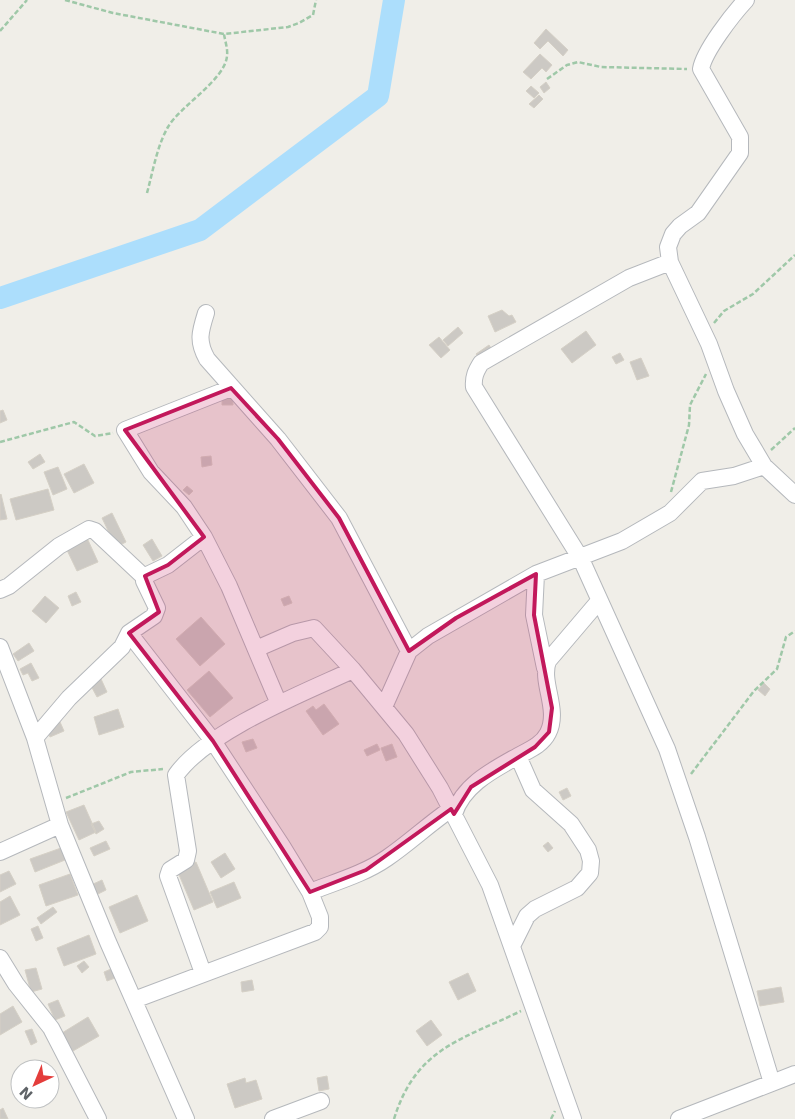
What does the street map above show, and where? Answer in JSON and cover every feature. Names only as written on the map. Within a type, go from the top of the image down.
[{"type":"street","points":[[746,0],[733,14],[705,57],[701,69],[740,137],[740,153],[698,213],[680,226],[673,234],[668,247],[670,262],[712,350],[726,392],[762,463],[795,495]]},
{"type":"street","points":[[670,262],[629,278],[482,363],[475,372],[474,387],[581,559],[667,749],[772,1083]]},
{"type":"street","points":[[206,313],[200,346],[207,359],[278,439],[339,518],[409,651]]},
{"type":"street","points":[[231,388],[124,430],[151,472],[184,508],[204,537],[230,586],[279,704]]},
{"type":"street","points":[[384,707],[409,651],[456,618],[536,574],[581,559],[622,541],[665,515],[702,480],[734,476],[762,463]]},
{"type":"street","points":[[0,590],[9,586],[60,546],[89,529],[95,531],[144,577],[157,612],[130,633],[122,647],[69,698],[35,738]]},
{"type":"street","points":[[144,577],[168,565],[204,537]]},
{"type":"street","points":[[310,892],[366,870],[388,858],[423,828],[452,812],[471,787],[535,747],[548,732],[552,708],[534,616],[536,574]]},
{"type":"street","points":[[545,668],[553,653],[599,601]]},
{"type":"street","points":[[256,649],[293,633],[314,628],[353,670],[414,743],[490,885],[531,1006],[573,1119]]},
{"type":"street","points":[[130,633],[213,740],[310,892],[320,917],[320,927],[315,932],[203,972],[134,1000]]},
{"type":"street","points":[[0,647],[35,738],[60,825],[186,1119]]},
{"type":"street","points":[[203,972],[168,876],[170,870],[186,860],[188,851],[175,778],[194,756],[213,740],[279,704],[353,670]]},
{"type":"street","points":[[512,946],[526,916],[535,909],[577,888],[590,873],[591,861],[588,850],[571,824],[533,790],[518,756]]},
{"type":"street","points":[[0,852],[60,825]]},
{"type":"street","points":[[0,958],[16,984],[51,1028],[98,1119]]},
{"type":"street","points":[[679,1119],[795,1074]]},
{"type":"street","points":[[272,1119],[321,1101]]},
{"type":"path","points":[[0,31],[27,0]]},
{"type":"path","points":[[65,0],[112,13],[224,34],[288,27],[299,24],[312,14],[316,0]]},
{"type":"path","points":[[147,193],[160,144],[169,125],[211,84],[226,61],[227,48],[224,34]]},
{"type":"path","points":[[547,79],[567,65],[578,62],[601,67],[701,69]]},
{"type":"path","points":[[665,515],[688,425],[690,405],[712,350],[716,318],[753,294],[795,255]]},
{"type":"path","points":[[0,442],[74,422],[94,436],[124,430]]},
{"type":"path","points":[[762,463],[795,428]]},
{"type":"path","points":[[680,787],[754,691],[777,669],[786,637],[795,631]]},
{"type":"path","points":[[54,803],[131,772],[168,768]]},
{"type":"path","points":[[394,1119],[399,1101],[414,1076],[439,1050],[531,1006]]},
{"type":"highlighted area","points":[[231,388],[278,439],[339,518],[409,651],[456,618],[536,574],[534,615],[552,708],[549,732],[535,747],[471,787],[454,814],[451,809],[366,870],[310,892],[213,741],[129,633],[159,612],[145,576],[168,565],[204,537],[125,430]]},
{"type":"building","points":[[546,29],[568,50],[563,56],[548,41],[540,49],[534,43]]},
{"type":"building","points":[[540,54],[552,65],[546,72],[542,68],[531,79],[523,72]]},
{"type":"building","points":[[546,82],[550,88],[544,93],[540,87]]},
{"type":"building","points":[[531,86],[539,93],[534,98],[526,91]]},
{"type":"building","points":[[539,95],[543,99],[534,108],[529,104]]},
{"type":"building","points":[[502,310],[509,316],[512,315],[516,322],[495,332],[488,316]]},
{"type":"building","points":[[458,327],[463,333],[448,346],[443,340]]},
{"type":"building","points":[[586,331],[596,345],[572,363],[561,349]]},
{"type":"building","points":[[439,337],[450,350],[441,358],[429,345]]},
{"type":"building","points":[[489,345],[493,351],[481,360],[476,354]]},
{"type":"building","points":[[620,353],[624,360],[616,364],[612,357]]},
{"type":"building","points":[[641,358],[649,376],[637,380],[630,362]]},
{"type":"building","points":[[222,399],[233,399],[233,405],[222,405]]},
{"type":"building","points":[[3,410],[7,420],[0,423],[0,411]]},
{"type":"building","points":[[40,454],[45,462],[33,469],[28,462]]},
{"type":"building","points":[[211,456],[212,465],[202,467],[201,457]]},
{"type":"building","points":[[84,464],[94,483],[74,493],[64,474]]},
{"type":"building","points":[[58,467],[67,489],[53,495],[44,472]]},
{"type":"building","points":[[187,486],[193,491],[189,495],[183,490]]},
{"type":"building","points":[[48,489],[54,510],[16,520],[10,499]]},
{"type":"building","points":[[0,495],[7,519],[0,520]]},
{"type":"building","points":[[112,513],[126,542],[116,547],[102,518]]},
{"type":"building","points":[[87,538],[98,562],[77,571],[66,548]]},
{"type":"building","points":[[152,539],[162,556],[153,561],[143,545]]},
{"type":"building","points":[[76,592],[81,602],[72,606],[68,596]]},
{"type":"building","points":[[45,596],[59,608],[46,623],[32,611]]},
{"type":"building","points":[[289,596],[292,603],[284,606],[281,599]]},
{"type":"building","points":[[201,617],[225,644],[200,666],[176,639]]},
{"type":"building","points":[[29,643],[34,651],[18,661],[13,654]]},
{"type":"building","points":[[31,663],[39,678],[32,681],[28,673],[23,675],[20,669]]},
{"type":"building","points":[[209,671],[233,698],[210,717],[187,690]]},
{"type":"building","points":[[101,679],[107,692],[97,697],[90,684]]},
{"type":"building","points":[[764,683],[770,689],[765,696],[758,690]]},
{"type":"building","points":[[324,704],[339,724],[323,735],[306,711],[313,706],[316,710]]},
{"type":"building","points":[[118,709],[124,727],[99,735],[94,717]]},
{"type":"building","points":[[60,722],[64,731],[50,737],[46,729]]},
{"type":"building","points":[[253,739],[257,748],[246,752],[242,742]]},
{"type":"building","points":[[377,744],[380,750],[367,756],[364,750]]},
{"type":"building","points":[[392,744],[397,757],[386,761],[381,748]]},
{"type":"building","points":[[567,788],[571,796],[563,800],[559,792]]},
{"type":"building","points":[[84,805],[96,832],[79,840],[66,812]]},
{"type":"building","points":[[99,821],[104,829],[96,834],[91,824]]},
{"type":"building","points":[[106,841],[110,849],[94,856],[90,848]]},
{"type":"building","points":[[548,842],[553,848],[548,852],[543,846]]},
{"type":"building","points":[[61,848],[65,860],[35,872],[30,859]]},
{"type":"building","points":[[225,853],[235,869],[221,878],[211,862]]},
{"type":"building","points":[[196,862],[213,902],[194,910],[177,870]]},
{"type":"building","points":[[9,871],[16,884],[0,892],[0,875]]},
{"type":"building","points":[[70,874],[78,895],[46,906],[39,885]]},
{"type":"building","points":[[102,880],[106,890],[96,895],[91,885]]},
{"type":"building","points":[[234,882],[241,898],[217,908],[210,892]]},
{"type":"building","points":[[137,895],[148,921],[120,933],[109,907]]},
{"type":"building","points":[[10,896],[20,915],[0,925],[0,902]]},
{"type":"building","points":[[53,907],[57,912],[41,924],[37,918]]},
{"type":"building","points":[[38,926],[43,938],[36,941],[31,929]]},
{"type":"building","points":[[89,935],[96,954],[64,966],[57,948]]},
{"type":"building","points":[[84,961],[89,967],[82,973],[77,966]]},
{"type":"building","points":[[36,968],[42,989],[31,992],[25,970]]},
{"type":"building","points":[[111,969],[115,978],[107,981],[104,972]]},
{"type":"building","points":[[468,973],[476,991],[458,1000],[449,982]]},
{"type":"building","points":[[252,980],[254,990],[242,992],[241,982]]},
{"type":"building","points":[[781,987],[784,1002],[760,1006],[757,991]]},
{"type":"building","points":[[58,1000],[65,1016],[55,1020],[48,1004]]},
{"type":"building","points":[[13,1006],[22,1022],[0,1035],[0,1014]]},
{"type":"building","points":[[88,1017],[99,1036],[73,1051],[62,1033]]},
{"type":"building","points":[[431,1020],[442,1035],[427,1046],[416,1031]]},
{"type":"building","points":[[32,1029],[37,1042],[31,1045],[25,1031]]},
{"type":"building","points":[[327,1076],[329,1089],[319,1091],[317,1078]]},
{"type":"building","points":[[245,1078],[246,1083],[256,1080],[262,1099],[235,1108],[227,1084]]},
{"type":"building","points":[[3,1108],[8,1119],[0,1119],[0,1110]]},
{"type":"waterway","points":[[0,298],[200,230],[378,96],[394,0]]}]
